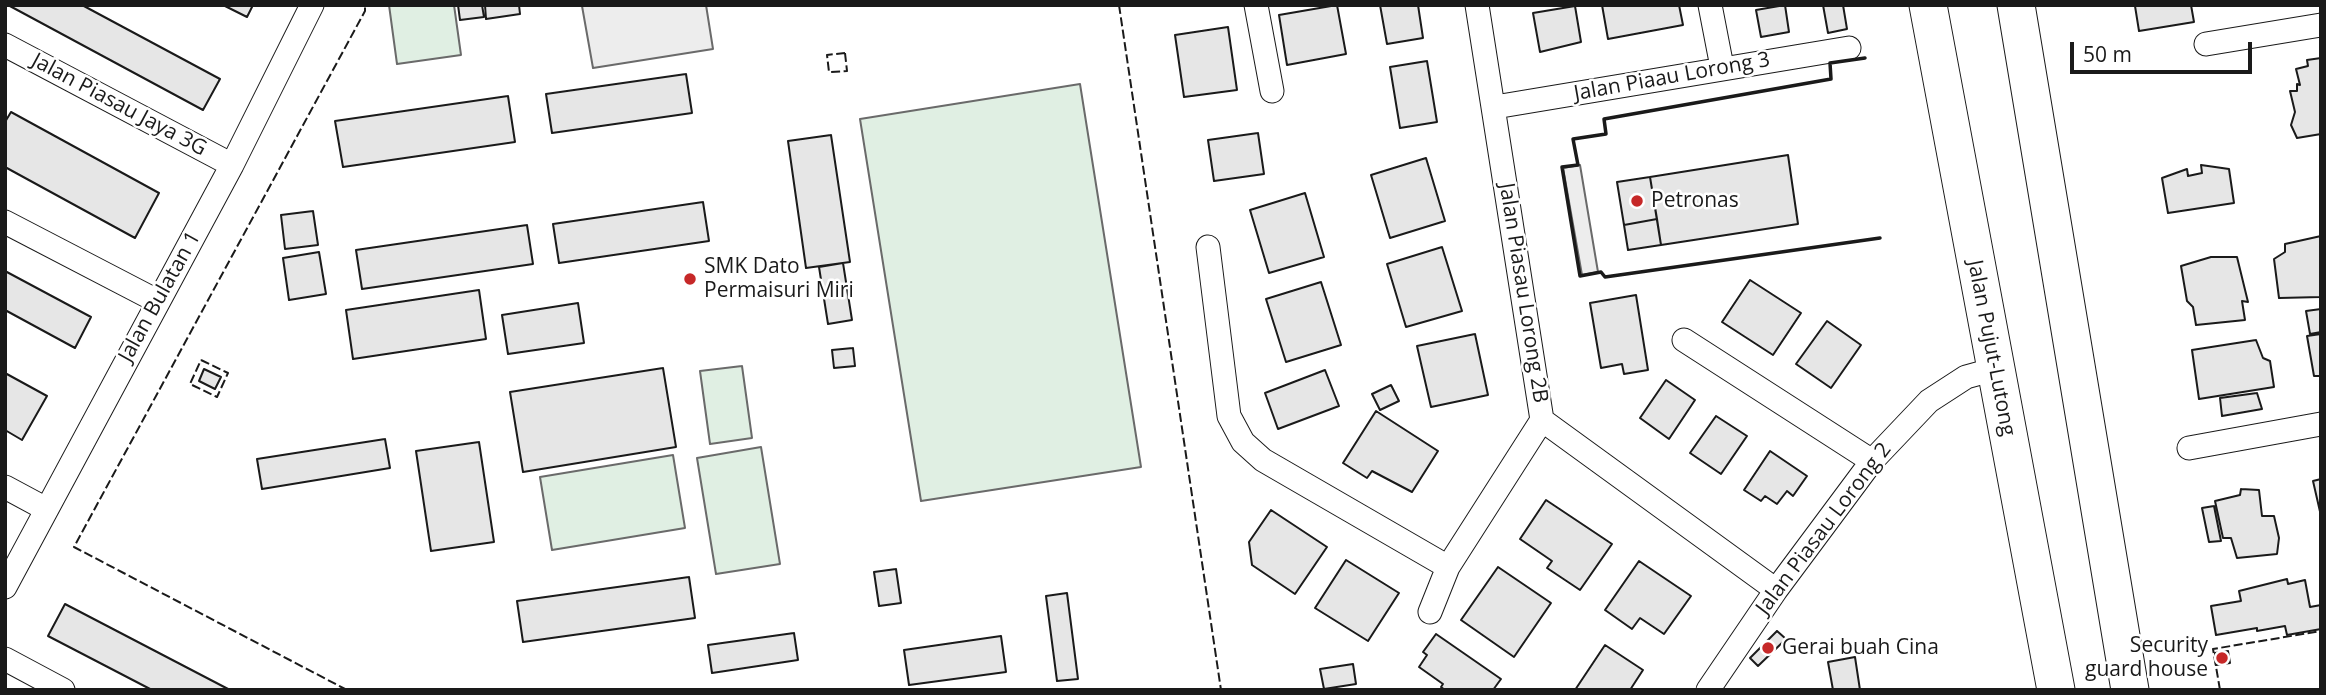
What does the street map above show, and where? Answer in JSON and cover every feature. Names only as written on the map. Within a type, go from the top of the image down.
[{"type":"highway","name":"Jalan Pujut-Lutong","points":[[1928,5],[2056,690]]},
{"type":"highway","points":[[2016,5],[2130,690]]},
{"type":"street","name":"Jalan Bulatan 1","points":[[5,587],[232,165],[312,5]]},
{"type":"street","points":[[1256,5],[1272,91]]},
{"type":"street","name":"Jalan Piasau Lorong 2B","points":[[1477,5],[1542,419],[1776,590]]},
{"type":"street","points":[[1710,5],[1722,67]]},
{"type":"street","points":[[2206,44],[2321,25]]},
{"type":"street","name":"Jalan Piasau Jaya 3G","points":[[5,45],[232,165]]},
{"type":"street","name":"Jalan Piaau Lorong 3","points":[[1495,107],[1722,67],[1849,48]]},
{"type":"street","points":[[5,222],[157,300]]},
{"type":"street","points":[[1208,247],[1229,416],[1243,442],[1263,460],[1448,567]]},
{"type":"street","points":[[1684,341],[1872,461]]},
{"type":"street","name":"Jalan Piasau Lorong 2","points":[[1708,690],[1776,590],[1872,461],[1929,401],[1966,377],[1996,369]]},
{"type":"street","points":[[1430,612],[1448,567],[1542,419]]},
{"type":"street","points":[[2189,448],[2321,424]]},
{"type":"street","points":[[5,487],[46,509]]},
{"type":"street","points":[[5,659],[63,690]]},
{"type":"green space","points":[[389,5],[454,5],[461,55],[397,64]]},
{"type":"green space","points":[[1080,84],[1141,467],[921,501],[860,119]]},
{"type":"green space","points":[[742,366],[752,438],[710,444],[700,371]]},
{"type":"green space","points":[[761,447],[780,564],[716,574],[697,458]]},
{"type":"green space","points":[[673,455],[685,528],[552,550],[540,477]]},
{"type":"shaded area","points":[[706,5],[713,49],[593,68],[582,6]]},
{"type":"shaded area","points":[[1580,165],[1598,272],[1582,275],[1563,168]]},
{"type":"building","points":[[8,5],[82,5],[220,79],[203,110]]},
{"type":"building","points":[[223,5],[253,5],[247,17]]},
{"type":"building","points":[[458,5],[482,5],[484,17],[460,20]]},
{"type":"building","points":[[485,5],[519,5],[520,14],[486,19]]},
{"type":"building","points":[[1337,5],[1346,54],[1287,65],[1279,15]]},
{"type":"building","points":[[1380,5],[1418,5],[1423,38],[1387,44]]},
{"type":"building","points":[[1602,5],[1679,5],[1683,25],[1608,39]]},
{"type":"building","points":[[1785,5],[1789,32],[1761,37],[1756,10]]},
{"type":"building","points":[[1823,5],[1843,5],[1847,29],[1828,33]]},
{"type":"building","points":[[2191,5],[2194,22],[2139,31],[2135,6]]},
{"type":"building","points":[[1575,6],[1581,42],[1540,52],[1533,13]]},
{"type":"building","points":[[1228,27],[1237,90],[1184,97],[1175,35]]},
{"type":"building","points":[[2321,58],[2321,134],[2297,138],[2291,125],[2295,112],[2290,91],[2297,91],[2297,84],[2300,85],[2296,69],[2308,66],[2307,60]]},
{"type":"building","points":[[1427,61],[1437,122],[1400,128],[1390,67]]},
{"type":"building","points":[[686,74],[692,113],[552,133],[546,94]]},
{"type":"building","points":[[508,96],[515,142],[343,167],[335,121]]},
{"type":"building","points":[[11,112],[159,193],[135,238],[5,167],[5,122]]},
{"type":"building","points":[[1258,133],[1264,174],[1214,181],[1208,140]]},
{"type":"building","points":[[831,135],[850,262],[806,268],[788,141]]},
{"type":"building","points":[[1788,155],[1798,224],[1661,245],[1650,177]]},
{"type":"building","points":[[1426,158],[1445,221],[1390,238],[1371,175]]},
{"type":"building","points":[[2201,165],[2229,169],[2234,203],[2168,213],[2162,178],[2187,169],[2188,176],[2202,173]]},
{"type":"building","name":"Petronas","points":[[1650,177],[1657,219],[1624,225],[1617,182]]},
{"type":"building","points":[[1305,193],[1324,257],[1269,273],[1250,210]]},
{"type":"building","points":[[703,202],[709,241],[559,263],[553,224]]},
{"type":"building","points":[[313,211],[318,245],[285,249],[281,215]]},
{"type":"building","points":[[1657,219],[1661,245],[1628,250],[1624,225]]},
{"type":"building","points":[[527,225],[533,264],[362,289],[356,250]]},
{"type":"building","points":[[2321,236],[2321,297],[2279,298],[2274,259],[2285,252],[2285,244]]},
{"type":"building","points":[[1442,247],[1462,311],[1406,327],[1387,264]]},
{"type":"building","points":[[319,252],[326,294],[289,300],[283,258]]},
{"type":"building","points":[[2211,257],[2237,257],[2248,302],[2242,301],[2245,320],[2196,325],[2193,307],[2187,301],[2181,266]]},
{"type":"building","points":[[843,263],[852,320],[828,324],[819,267]]},
{"type":"building","points":[[5,271],[91,317],[75,348],[5,310]]},
{"type":"building","points":[[1750,280],[1801,313],[1773,355],[1722,322]]},
{"type":"building","points":[[1321,282],[1341,345],[1286,362],[1266,299]]},
{"type":"building","points":[[479,290],[486,339],[353,359],[346,310]]},
{"type":"building","points":[[1636,295],[1648,370],[1624,374],[1622,364],[1601,368],[1590,303]]},
{"type":"building","points":[[578,303],[584,343],[508,354],[502,315]]},
{"type":"building","points":[[2321,309],[2321,332],[2310,334],[2306,311]]},
{"type":"building","points":[[1827,321],[1861,345],[1831,388],[1796,364]]},
{"type":"building","points":[[1475,334],[1488,395],[1431,407],[1417,346]]},
{"type":"building","points":[[2321,334],[2321,376],[2314,376],[2307,336]]},
{"type":"building","points":[[2256,340],[2263,358],[2270,361],[2274,387],[2199,399],[2192,350]]},
{"type":"building","points":[[853,348],[855,366],[834,368],[832,350]]},
{"type":"building","points":[[663,368],[676,447],[523,472],[510,392]]},
{"type":"building","points":[[204,369],[221,377],[215,389],[199,381]]},
{"type":"building","points":[[1325,370],[1339,406],[1278,429],[1265,393]]},
{"type":"building","points":[[5,373],[47,396],[22,440],[5,430]]},
{"type":"building","points":[[1666,380],[1695,400],[1669,439],[1640,418]]},
{"type":"building","points":[[1391,385],[1399,401],[1380,410],[1372,394]]},
{"type":"building","points":[[2257,393],[2262,409],[2222,416],[2220,398]]},
{"type":"building","points":[[1376,411],[1438,451],[1412,492],[1372,471],[1367,478],[1343,463]]},
{"type":"building","points":[[1716,416],[1747,436],[1721,474],[1690,453]]},
{"type":"building","points":[[385,439],[390,468],[262,489],[257,459]]},
{"type":"building","points":[[479,442],[494,542],[431,551],[416,451]]},
{"type":"building","points":[[1770,451],[1807,476],[1793,496],[1787,491],[1777,504],[1765,496],[1761,501],[1744,490]]},
{"type":"building","points":[[2321,479],[2321,516],[2313,481]]},
{"type":"building","points":[[2241,489],[2259,490],[2262,516],[2274,516],[2279,538],[2277,554],[2237,558],[2231,538],[2223,538],[2215,501],[2240,495]]},
{"type":"building","points":[[1546,500],[1612,544],[1580,590],[1547,568],[1552,561],[1520,539]]},
{"type":"building","points":[[2214,506],[2221,541],[2209,542],[2202,508]]},
{"type":"building","points":[[1271,510],[1327,547],[1295,594],[1252,565],[1249,542]]},
{"type":"building","points":[[1346,560],[1399,593],[1368,641],[1315,608]]},
{"type":"building","points":[[1639,561],[1691,596],[1664,634],[1640,618],[1632,629],[1605,610]]},
{"type":"building","points":[[1498,567],[1551,603],[1514,657],[1461,620]]},
{"type":"building","points":[[896,569],[901,603],[879,606],[874,572]]},
{"type":"building","points":[[689,577],[695,618],[523,642],[517,601]]},
{"type":"building","points":[[2287,579],[2288,584],[2305,580],[2310,607],[2321,605],[2321,629],[2287,635],[2285,626],[2216,635],[2211,606],[2241,601],[2239,591]]},
{"type":"building","points":[[1067,593],[1078,679],[1057,681],[1046,596]]},
{"type":"building","points":[[65,604],[230,690],[152,690],[48,636]]},
{"type":"building","name":"Gerai buah Cina","points":[[1777,631],[1786,639],[1758,666],[1750,658]]},
{"type":"building","points":[[794,633],[798,660],[712,673],[708,645]]},
{"type":"building","points":[[1436,634],[1501,679],[1493,690],[1445,690],[1441,687],[1443,684],[1419,667],[1427,655],[1423,652]]},
{"type":"building","points":[[1001,636],[1006,672],[909,685],[904,650]]},
{"type":"building","points":[[1605,645],[1643,670],[1630,690],[1575,690]]},
{"type":"building","name":"Security guard house","points":[[2228,651],[2230,663],[2216,665],[2215,653]]},
{"type":"building","points":[[1855,657],[1860,690],[1833,690],[1828,662]]},
{"type":"building","points":[[1353,664],[1356,684],[1324,689],[1320,669]]},
{"type":"fence","points":[[347,690],[74,547],[365,11],[365,5]]},
{"type":"fence","points":[[1119,5],[1221,690]]},
{"type":"fence","points":[[845,53],[847,71],[829,72],[827,55],[845,53]]},
{"type":"fence","points":[[201,360],[228,373],[217,397],[190,384],[201,360]]},
{"type":"fence","points":[[2220,690],[2213,649],[2321,631]]},
{"type":"wall","points":[[1865,58],[1830,63],[1831,79],[1604,119],[1606,134],[1573,139],[1578,165],[1562,167],[1580,276],[1601,272],[1605,277],[1880,238]]},
{"type":"place","name":"Petronas","points":[[1637,201]]},
{"type":"place","name":"SMK Dato Permaisuri Miri","points":[[690,279]]},
{"type":"place","name":"Gerai buah Cina","points":[[1768,648]]},
{"type":"place","name":"Security guard house","points":[[2222,658]]}]
